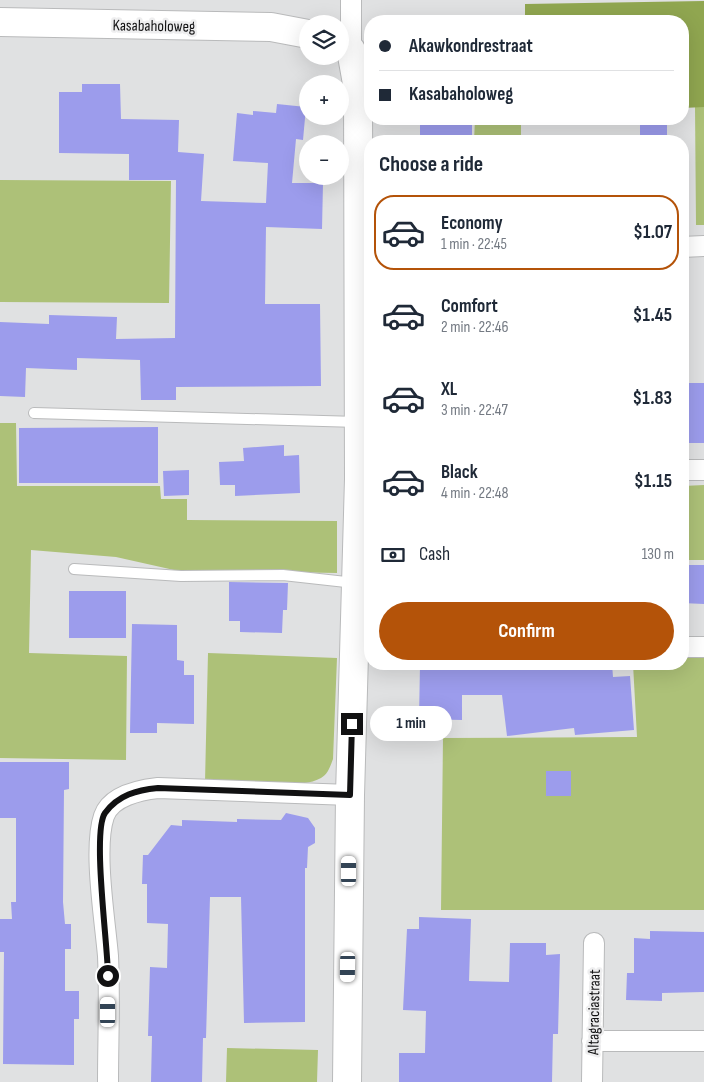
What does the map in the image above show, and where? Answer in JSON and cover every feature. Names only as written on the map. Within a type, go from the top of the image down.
[{"type":"street","points":[[349,19],[351,0]]},
{"type":"street","name":"Kasabaholoweg","points":[[0,22],[271,27],[299,32]]},
{"type":"street","points":[[347,1082],[350,795],[362,653],[356,583],[364,479],[359,422],[364,259],[358,89],[349,58]]},
{"type":"street","points":[[689,246],[704,246]]},
{"type":"street","points":[[689,470],[704,470]]},
{"type":"street","points":[[689,647],[704,647]]},
{"type":"street","points":[[108,1082],[108,959],[99,841],[104,814],[120,798],[138,790],[158,788],[350,795]]},
{"type":"street","name":"Altagraciastraat","points":[[592,1082],[594,943]]},
{"type":"street","points":[[592,1042],[704,1041]]},
{"type":"lane","points":[[34,413],[359,422]]},
{"type":"lane","points":[[74,569],[181,576],[283,574],[356,583]]},
{"type":"green space","points":[[704,1],[704,107],[689,108],[689,15],[525,15],[525,4]]},
{"type":"green space","points":[[695,107],[704,107],[704,225],[696,225]]},
{"type":"green space","points":[[475,125],[521,125],[521,135],[474,135]]},
{"type":"green space","points":[[0,180],[171,181],[169,303],[0,302]]},
{"type":"green space","points":[[0,423],[16,423],[17,486],[160,486],[161,499],[187,499],[187,520],[337,521],[337,573],[174,570],[116,557],[31,550],[29,653],[127,656],[126,760],[0,758]]},
{"type":"green space","points":[[704,485],[704,560],[689,560],[689,486]]},
{"type":"green space","points":[[208,653],[337,658],[333,759],[328,770],[321,778],[311,782],[282,785],[205,782]]},
{"type":"green space","points":[[689,656],[704,656],[704,910],[441,910],[443,738],[637,737],[633,670],[689,670]]},
{"type":"green space","points":[[227,1048],[318,1050],[317,1082],[226,1082]]},
{"type":"building","points":[[82,84],[120,84],[121,119],[179,120],[178,152],[204,154],[201,201],[266,203],[268,163],[233,161],[237,113],[253,115],[253,111],[276,113],[277,104],[299,106],[299,125],[304,125],[303,135],[299,135],[299,139],[296,139],[292,183],[299,183],[299,185],[323,185],[322,229],[266,227],[265,304],[320,304],[321,386],[176,387],[176,400],[141,400],[140,360],[77,358],[77,370],[26,368],[25,397],[0,396],[0,322],[49,324],[49,315],[117,317],[116,339],[175,338],[176,180],[129,180],[129,154],[59,153],[59,92],[82,92]]},
{"type":"building","points":[[420,125],[472,125],[472,135],[420,135]]},
{"type":"building","points":[[640,125],[667,125],[667,135],[640,135]]},
{"type":"building","points":[[689,383],[704,383],[704,443],[689,443]]},
{"type":"building","points":[[158,427],[158,483],[19,483],[19,428]]},
{"type":"building","points":[[284,445],[284,456],[299,455],[300,493],[235,496],[235,485],[220,485],[219,462],[244,461],[243,448]]},
{"type":"building","points":[[189,470],[189,495],[164,496],[163,471]]},
{"type":"building","points":[[689,565],[704,565],[704,604],[689,603]]},
{"type":"building","points":[[229,582],[288,583],[287,610],[283,610],[282,633],[240,632],[240,621],[229,621]]},
{"type":"building","points":[[69,591],[126,591],[126,638],[69,638]]},
{"type":"building","points":[[132,624],[177,625],[177,660],[184,661],[184,675],[194,675],[194,724],[157,723],[157,733],[130,733]]},
{"type":"building","points":[[420,670],[612,670],[613,677],[630,676],[634,730],[575,735],[574,728],[507,736],[502,695],[462,695],[462,720],[419,719]]},
{"type":"building","points":[[0,762],[69,762],[69,789],[64,790],[63,902],[65,924],[71,924],[71,949],[65,949],[65,991],[79,991],[79,1019],[74,1019],[74,1065],[3,1064],[4,952],[0,952],[0,919],[12,919],[11,902],[16,902],[16,818],[0,818]]},
{"type":"building","points":[[546,771],[571,771],[571,796],[546,796]]},
{"type":"building","points":[[286,813],[308,818],[315,828],[315,843],[308,847],[307,868],[305,868],[305,1022],[244,1023],[241,897],[210,897],[206,1038],[203,1038],[202,1082],[151,1082],[152,1036],[148,1036],[150,967],[167,968],[168,924],[147,923],[147,884],[142,884],[143,855],[148,855],[171,825],[182,826],[182,820],[237,822],[237,819],[281,820]]},
{"type":"building","points":[[419,917],[471,919],[469,981],[509,982],[510,943],[546,943],[546,955],[560,954],[558,1034],[553,1034],[552,1082],[399,1082],[399,1053],[425,1053],[426,1011],[403,1010],[407,929],[419,929]]},
{"type":"building","points":[[650,931],[704,932],[704,992],[662,993],[662,1001],[626,1000],[627,973],[634,973],[634,938],[650,939]]},
{"type":"route","points":[[108,976],[99,841],[104,814],[120,798],[138,790],[158,788],[350,795],[352,724]]}]
